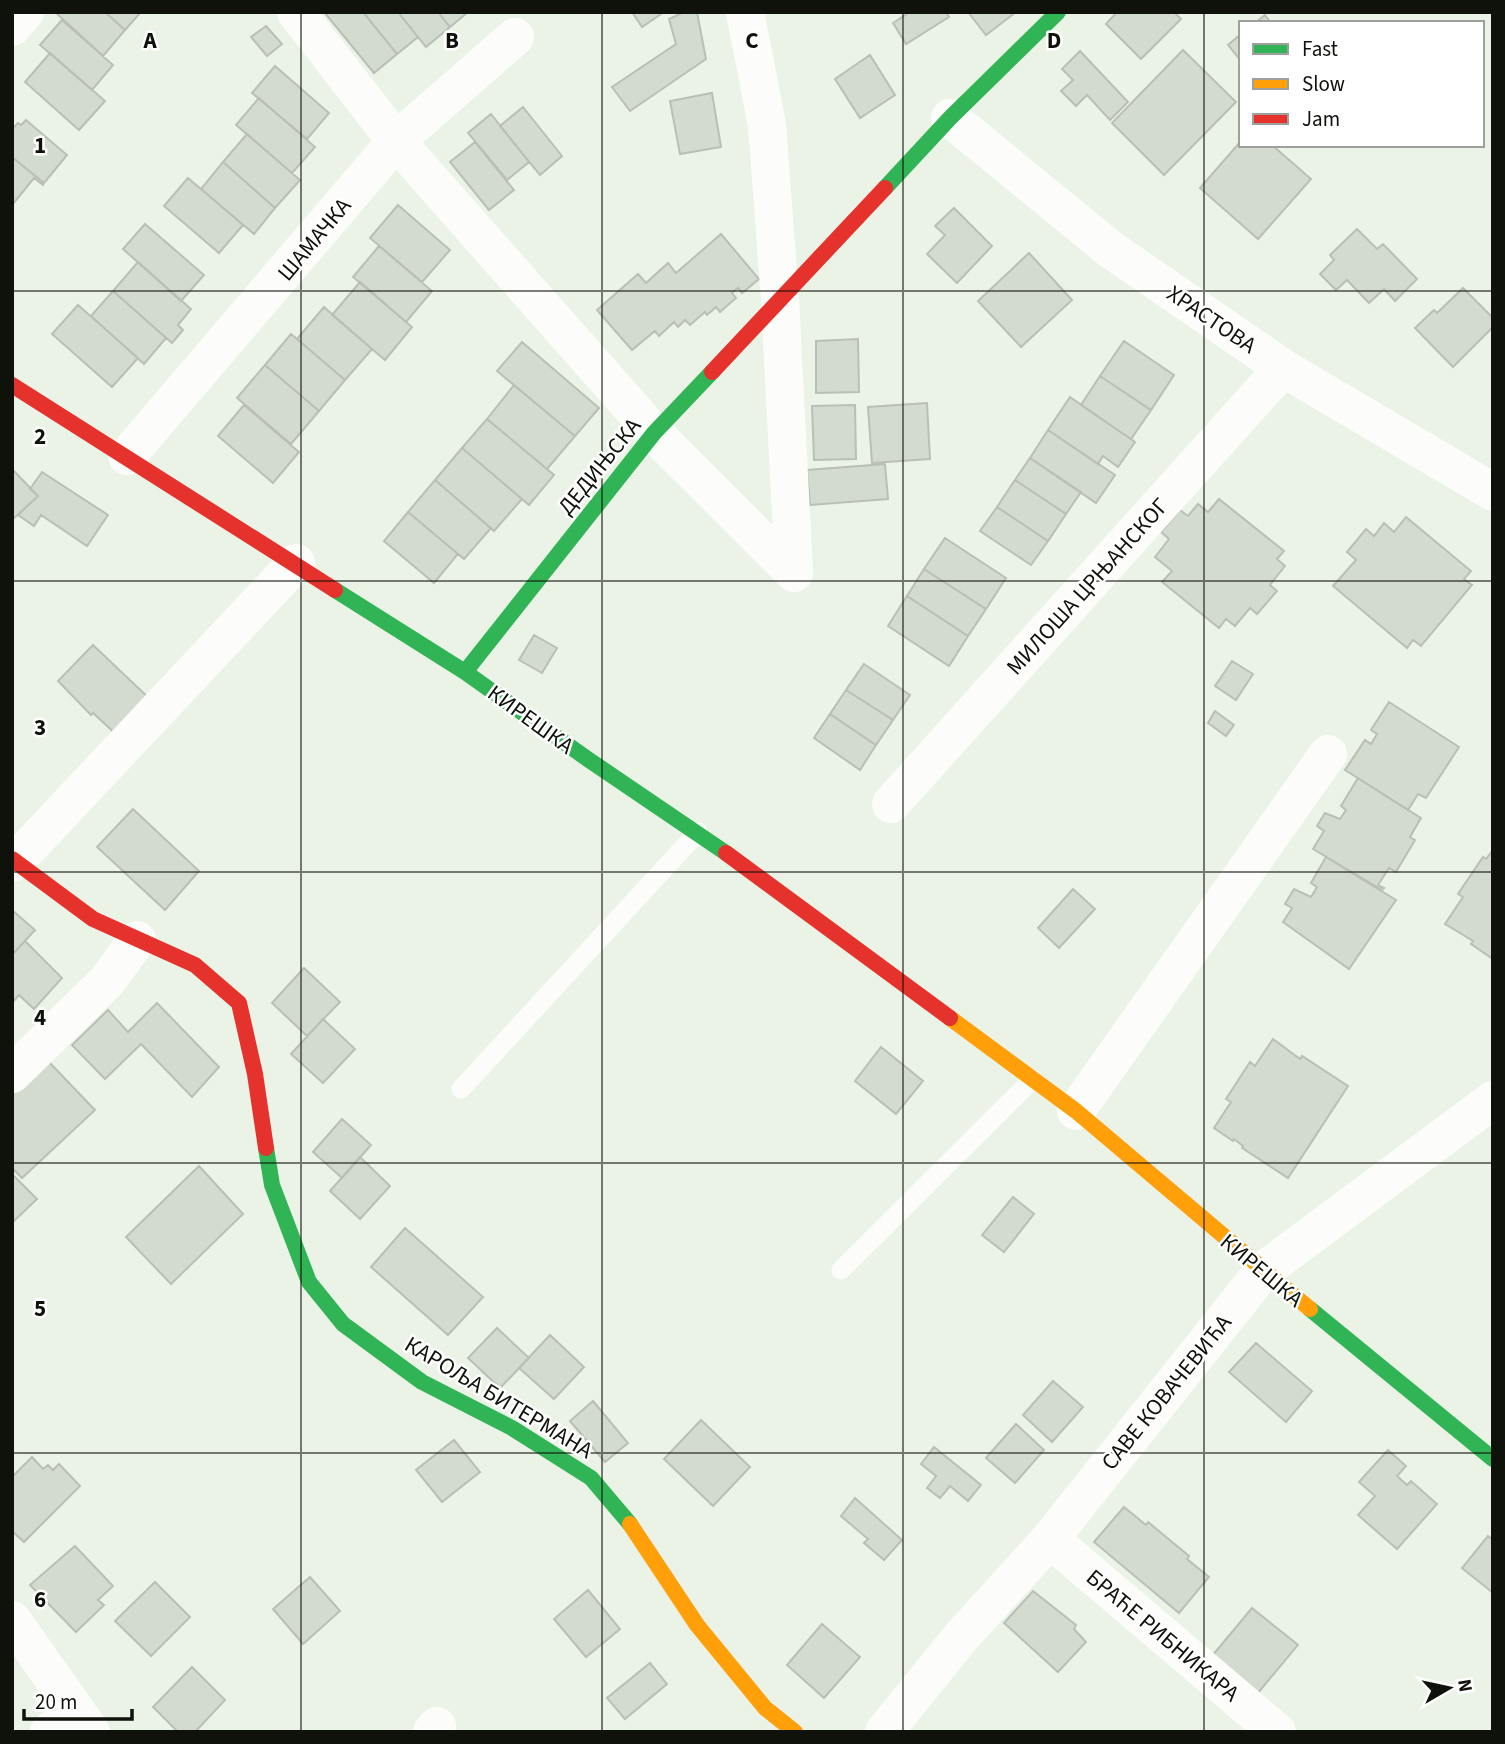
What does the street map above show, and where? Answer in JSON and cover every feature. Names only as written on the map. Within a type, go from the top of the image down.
[{"type":"street","points":[[12,27],[25,12]]},
{"type":"street","points":[[296,12],[396,141],[654,433],[794,573],[780,299],[767,125],[744,12]]},
{"type":"street","points":[[780,299],[950,118],[1058,12]]},
{"type":"street","name":"ШАМАЧКА","points":[[127,456],[396,141],[515,37]]},
{"type":"street","name":"ХРАСТОВА","points":[[950,118],[1110,249],[1283,368],[1493,492]]},
{"type":"street","name":"ДЕДИЊСКА","points":[[465,672],[654,433],[780,299]]},
{"type":"street","name":"МИЛОША ЦРЊАНСКОГ","points":[[891,804],[1283,368]]},
{"type":"street","name":"КИРЕШКА","points":[[12,385],[465,672],[589,760],[698,832],[1076,1111],[1263,1271],[1493,1459]]},
{"type":"street","points":[[14,861],[296,563]]},
{"type":"street","points":[[1076,1111],[1328,754]]},
{"type":"street","name":"КАРОЉА БИТЕРМАНА","points":[[14,861],[93,919],[195,965],[239,1003],[255,1074],[272,1185],[309,1282],[343,1324],[422,1382],[512,1428],[591,1478],[639,1534],[705,1635],[765,1708],[795,1732]]},
{"type":"street","points":[[12,1074],[107,981],[137,940]]},
{"type":"street","name":"САВЕ КОВАЧЕВИЋА","points":[[884,1732],[961,1637],[1050,1539],[1263,1271],[1493,1100]]},
{"type":"street","name":"БРАЋЕ РИБНИКАРА","points":[[1050,1539],[1277,1732]]},
{"type":"street","points":[[12,1620],[73,1726]]},
{"type":"lane","points":[[461,1088],[698,832]]},
{"type":"lane","points":[[841,1270],[1033,1079]]},
{"type":"building","points":[[55,12],[105,12],[125,30],[103,56]]},
{"type":"building","points":[[105,12],[141,12],[125,30]]},
{"type":"building","points":[[324,12],[363,12],[397,54],[374,73]]},
{"type":"building","points":[[363,12],[398,12],[418,37],[397,54]]},
{"type":"building","points":[[398,12],[438,12],[450,27],[426,47]]},
{"type":"building","points":[[438,12],[468,12],[450,27]]},
{"type":"building","points":[[632,12],[664,12],[642,27]]},
{"type":"building","points":[[684,12],[697,12],[706,59],[630,111],[612,87],[676,44],[669,19]]},
{"type":"building","points":[[910,12],[946,12],[949,17],[906,44],[893,23]]},
{"type":"building","points":[[968,12],[1016,12],[986,35]]},
{"type":"building","points":[[1117,12],[1174,12],[1181,19],[1141,59],[1106,24]]},
{"type":"building","points":[[1265,15],[1270,21],[1258,21]]},
{"type":"building","points":[[62,20],[113,65],[92,90],[40,45]]},
{"type":"building","points":[[266,26],[282,44],[267,56],[251,37]]},
{"type":"building","points":[[1239,36],[1239,59],[1228,45]]},
{"type":"building","points":[[1183,50],[1236,102],[1164,175],[1112,123]]},
{"type":"building","points":[[1080,51],[1128,102],[1110,120],[1087,95],[1076,106],[1061,91],[1073,80],[1062,69]]},
{"type":"building","points":[[50,53],[105,101],[79,130],[25,82]]},
{"type":"building","points":[[870,55],[895,95],[860,118],[835,79]]},
{"type":"building","points":[[275,66],[329,113],[307,139],[252,93]]},
{"type":"building","points":[[712,93],[721,147],[680,154],[670,101]]},
{"type":"building","points":[[259,98],[315,147],[292,173],[236,125]]},
{"type":"building","points":[[523,107],[562,156],[540,175],[500,126]]},
{"type":"building","points":[[491,114],[529,162],[507,180],[468,133]]},
{"type":"building","points":[[26,120],[67,155],[44,183],[12,157],[12,129]]},
{"type":"building","points":[[247,134],[300,180],[275,208],[223,162]]},
{"type":"building","points":[[475,142],[514,190],[489,210],[450,162]]},
{"type":"building","points":[[1239,143],[1239,147],[1274,147],[1311,179],[1258,239],[1200,188]]},
{"type":"building","points":[[12,157],[44,183],[43,185],[34,178],[13,204]]},
{"type":"building","points":[[223,162],[275,208],[254,234],[201,189]]},
{"type":"building","points":[[188,178],[243,225],[219,253],[164,206]]},
{"type":"building","points":[[398,205],[450,250],[422,282],[370,238]]},
{"type":"building","points":[[954,208],[992,246],[957,283],[927,254],[945,235],[935,226]]},
{"type":"building","points":[[145,224],[204,275],[181,301],[123,249]]},
{"type":"building","points":[[1357,229],[1377,249],[1383,244],[1417,279],[1395,301],[1384,289],[1369,303],[1347,280],[1336,290],[1320,274],[1334,260],[1330,255]]},
{"type":"building","points":[[721,234],[759,279],[742,293],[738,288],[732,293],[736,298],[720,312],[716,307],[707,315],[705,312],[690,325],[685,320],[678,327],[674,322],[659,336],[655,331],[632,350],[597,310],[638,274],[646,283],[668,263],[676,273]]},
{"type":"building","points":[[379,246],[432,291],[406,322],[353,277]]},
{"type":"building","points":[[1029,253],[1072,300],[1021,347],[978,301]]},
{"type":"building","points":[[138,262],[191,309],[178,325],[183,330],[172,343],[113,291]]},
{"type":"building","points":[[360,282],[412,327],[385,360],[332,315]]},
{"type":"building","points":[[1463,288],[1493,318],[1493,327],[1453,367],[1415,328],[1434,310],[1437,313]]},
{"type":"building","points":[[113,291],[166,338],[144,364],[91,316]]},
{"type":"building","points":[[78,305],[138,358],[112,387],[52,334]]},
{"type":"building","points":[[324,307],[372,349],[345,380],[297,339]]},
{"type":"building","points":[[291,334],[345,380],[319,411],[265,365]]},
{"type":"building","points":[[858,339],[859,392],[816,393],[816,341]]},
{"type":"building","points":[[1124,341],[1174,375],[1151,410],[1100,376]]},
{"type":"building","points":[[522,342],[599,408],[575,436],[497,371]]},
{"type":"building","points":[[265,365],[319,411],[291,444],[237,398]]},
{"type":"building","points":[[1100,376],[1151,410],[1131,439],[1081,405]]},
{"type":"building","points":[[514,385],[575,436],[547,469],[487,419]]},
{"type":"building","points":[[1070,397],[1135,442],[1118,467],[1103,456],[1098,464],[1048,430]]},
{"type":"building","points":[[927,403],[930,459],[872,463],[868,407]]},
{"type":"building","points":[[244,405],[299,452],[273,483],[218,436]]},
{"type":"building","points":[[855,405],[856,459],[814,460],[812,406]]},
{"type":"building","points":[[487,419],[554,475],[529,505],[462,448]]},
{"type":"building","points":[[1048,430],[1115,475],[1096,503],[1030,458]]},
{"type":"building","points":[[462,448],[522,499],[494,531],[435,480]]},
{"type":"building","points":[[1030,458],[1081,492],[1066,514],[1015,480]]},
{"type":"building","points":[[885,464],[888,499],[810,505],[807,470]]},
{"type":"building","points":[[12,469],[38,496],[12,520]]},
{"type":"building","points":[[42,472],[108,515],[87,546],[41,515],[34,526],[18,515],[38,496],[30,489]]},
{"type":"building","points":[[435,480],[491,528],[464,559],[408,512]]},
{"type":"building","points":[[1015,480],[1066,514],[1048,541],[997,507]]},
{"type":"building","points":[[1219,499],[1284,551],[1277,559],[1285,566],[1270,585],[1277,591],[1257,614],[1250,608],[1235,626],[1226,619],[1219,628],[1162,582],[1172,571],[1155,557],[1169,539],[1161,532],[1180,510],[1188,516],[1198,504],[1208,512]]},
{"type":"building","points":[[997,507],[1048,541],[1031,565],[980,531]]},
{"type":"building","points":[[408,512],[458,554],[434,583],[384,541]]},
{"type":"building","points":[[1406,517],[1471,571],[1464,579],[1472,585],[1421,646],[1413,640],[1407,648],[1333,586],[1356,560],[1347,552],[1366,529],[1374,536],[1384,523],[1394,532]]},
{"type":"building","points":[[945,538],[1006,578],[986,609],[924,569]]},
{"type":"building","points":[[924,569],[986,609],[968,636],[907,596]]},
{"type":"building","points":[[907,596],[968,636],[949,666],[888,626]]},
{"type":"building","points":[[534,635],[557,648],[542,673],[519,660]]},
{"type":"building","points":[[93,645],[152,701],[118,736],[93,713],[91,715],[58,681]]},
{"type":"building","points":[[1232,661],[1253,674],[1236,700],[1215,686]]},
{"type":"building","points":[[864,664],[910,695],[893,720],[846,690]]},
{"type":"building","points":[[846,690],[893,720],[876,745],[830,714]]},
{"type":"building","points":[[1389,702],[1459,747],[1426,798],[1418,794],[1408,810],[1345,770],[1365,740],[1371,744],[1377,734],[1371,730]]},
{"type":"building","points":[[1215,711],[1234,725],[1226,736],[1208,723]]},
{"type":"building","points":[[830,714],[876,745],[860,770],[814,738]]},
{"type":"building","points":[[1358,778],[1421,818],[1410,837],[1415,840],[1396,872],[1389,868],[1378,885],[1384,888],[1382,890],[1313,849],[1324,831],[1317,826],[1325,813],[1340,819],[1346,810],[1341,806]]},
{"type":"building","points":[[133,809],[199,871],[165,910],[97,847]]},
{"type":"building","points":[[1493,850],[1493,959],[1471,944],[1473,941],[1445,924],[1463,897],[1458,894],[1483,857],[1486,859]]},
{"type":"building","points":[[1326,857],[1396,900],[1349,969],[1283,922],[1292,908],[1285,904],[1294,889],[1311,897],[1317,887],[1311,883]]},
{"type":"building","points":[[1073,889],[1095,909],[1059,948],[1038,928]]},
{"type":"building","points":[[12,910],[35,930],[12,955]]},
{"type":"building","points":[[25,941],[62,978],[34,1009],[19,995],[12,1003],[12,955]]},
{"type":"building","points":[[304,968],[340,1002],[307,1036],[272,1003]]},
{"type":"building","points":[[157,1003],[219,1067],[192,1097],[141,1044],[105,1079],[72,1045],[108,1010],[128,1032]]},
{"type":"building","points":[[323,1019],[355,1049],[323,1083],[291,1054]]},
{"type":"building","points":[[1273,1039],[1300,1059],[1302,1056],[1348,1086],[1288,1178],[1214,1128],[1231,1102],[1226,1099],[1250,1062],[1255,1066]]},
{"type":"building","points":[[881,1047],[923,1081],[896,1114],[855,1081]]},
{"type":"building","points":[[48,1061],[95,1110],[22,1178],[12,1168],[12,1094]]},
{"type":"building","points":[[342,1119],[371,1145],[342,1178],[313,1152]]},
{"type":"building","points":[[360,1157],[390,1186],[360,1219],[330,1191]]},
{"type":"building","points":[[199,1166],[243,1214],[171,1284],[126,1237]]},
{"type":"building","points":[[12,1174],[37,1199],[12,1223]]},
{"type":"building","points":[[1013,1197],[1034,1214],[1004,1252],[982,1235]]},
{"type":"building","points":[[405,1228],[483,1297],[448,1335],[371,1267]]},
{"type":"building","points":[[497,1328],[529,1358],[500,1388],[468,1358]]},
{"type":"building","points":[[550,1335],[584,1367],[554,1399],[519,1368]]},
{"type":"building","points":[[1256,1343],[1312,1391],[1286,1422],[1229,1372]]},
{"type":"building","points":[[1053,1381],[1083,1407],[1052,1442],[1023,1415]]},
{"type":"building","points":[[593,1401],[628,1443],[605,1462],[570,1421]]},
{"type":"building","points":[[701,1420],[750,1467],[713,1506],[664,1459]]},
{"type":"building","points":[[1016,1424],[1044,1450],[1015,1483],[986,1458]]},
{"type":"building","points":[[454,1440],[480,1472],[442,1502],[416,1470]]},
{"type":"building","points":[[934,1447],[981,1485],[968,1501],[950,1486],[940,1498],[927,1488],[936,1476],[921,1464]]},
{"type":"building","points":[[1388,1450],[1406,1466],[1397,1476],[1407,1485],[1411,1481],[1437,1504],[1397,1549],[1358,1515],[1375,1496],[1359,1482]]},
{"type":"building","points":[[32,1457],[43,1469],[48,1465],[53,1470],[59,1464],[80,1486],[24,1542],[12,1531],[12,1477]]},
{"type":"building","points":[[855,1498],[902,1540],[884,1560],[864,1543],[868,1539],[841,1516]]},
{"type":"building","points":[[1124,1507],[1146,1525],[1148,1522],[1189,1556],[1187,1559],[1209,1577],[1179,1613],[1094,1542]]},
{"type":"building","points":[[1488,1536],[1493,1540],[1493,1593],[1462,1568]]},
{"type":"building","points":[[75,1546],[113,1586],[98,1600],[104,1605],[76,1632],[30,1585]]},
{"type":"building","points":[[310,1577],[340,1611],[303,1644],[273,1609]]},
{"type":"building","points":[[155,1582],[190,1617],[151,1656],[115,1621]]},
{"type":"building","points":[[588,1590],[620,1629],[586,1657],[554,1619]]},
{"type":"building","points":[[1033,1591],[1076,1625],[1074,1629],[1086,1642],[1058,1672],[1004,1623]]},
{"type":"building","points":[[1252,1608],[1298,1645],[1257,1694],[1212,1656]]},
{"type":"building","points":[[822,1624],[860,1657],[824,1698],[787,1665]]},
{"type":"building","points":[[650,1663],[667,1684],[625,1719],[607,1698]]},
{"type":"building","points":[[192,1667],[225,1700],[195,1732],[178,1732],[153,1707]]},
{"type":"traffic: fast","points":[[885,188],[950,118],[1058,12]]},
{"type":"traffic: fast","points":[[465,672],[654,433],[712,372]]},
{"type":"traffic: fast","points":[[335,590],[465,672],[726,853]]},
{"type":"traffic: fast","points":[[266,1148],[272,1185],[309,1282],[343,1324],[422,1382],[512,1428],[591,1478],[630,1524]]},
{"type":"traffic: fast","points":[[1310,1309],[1493,1459]]},
{"type":"traffic: slow","points":[[950,1018],[1076,1111],[1310,1309]]},
{"type":"traffic: slow","points":[[630,1524],[697,1625],[765,1708],[795,1732]]},
{"type":"traffic: jam","points":[[712,372],[885,188]]},
{"type":"traffic: jam","points":[[12,385],[335,590]]},
{"type":"traffic: jam","points":[[726,853],[950,1018]]},
{"type":"traffic: jam","points":[[12,859],[93,919],[195,965],[239,1003],[255,1074],[266,1148]]}]
